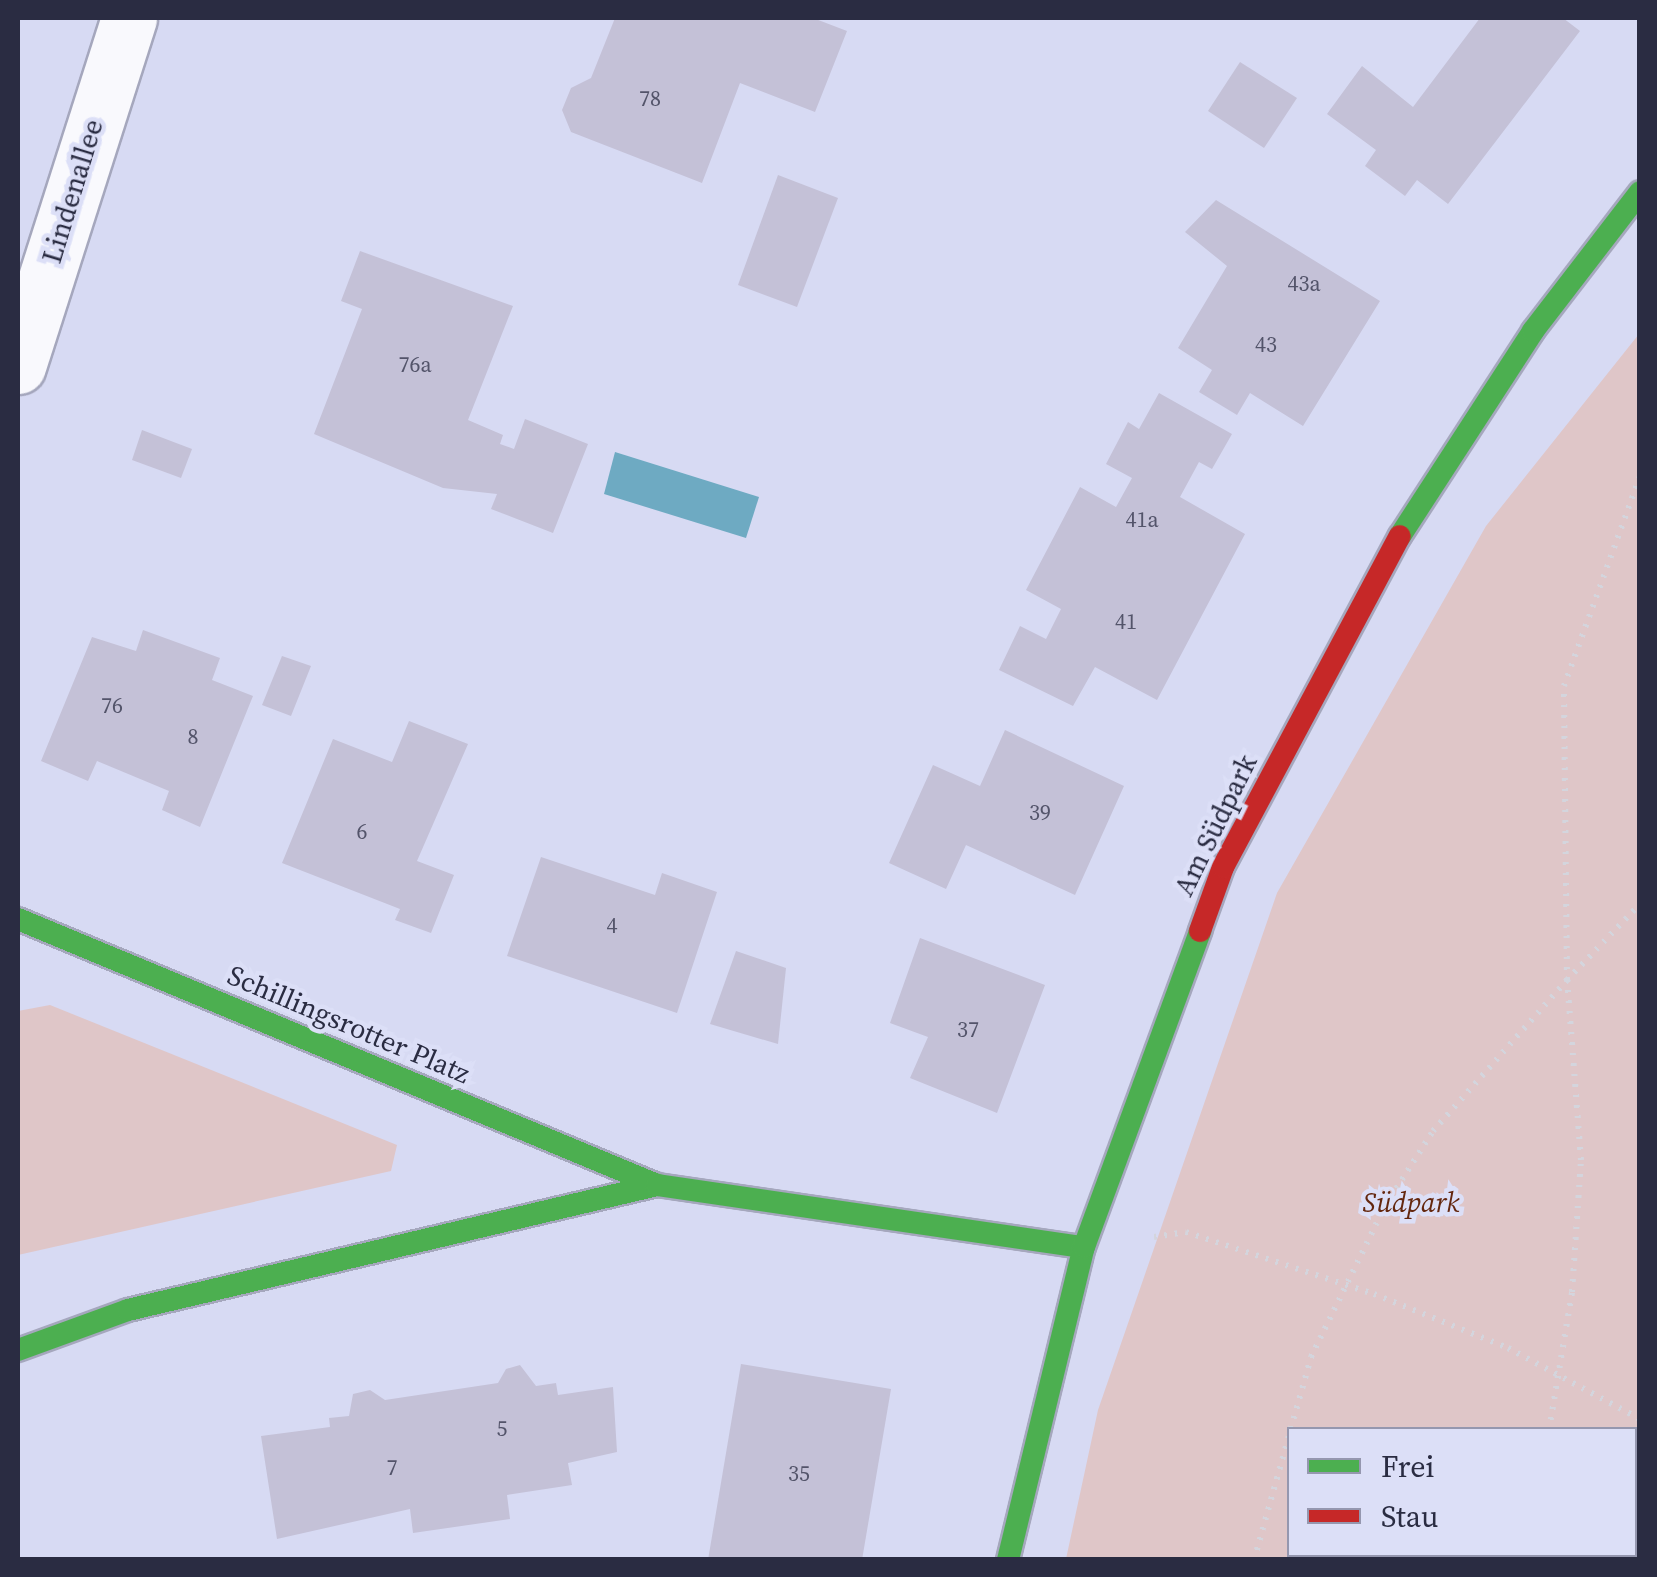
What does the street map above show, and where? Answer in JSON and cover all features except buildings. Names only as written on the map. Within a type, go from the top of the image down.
[{"type":"street","name":"Lindenallee","points":[[18,366],[129,18]]},
{"type":"street","name":"Am Südpark","points":[[1008,1560],[1084,1247],[1232,850],[1386,558],[1532,330],[1640,192]]},
{"type":"street","name":"Schillingsrotter Platz","points":[[18,918],[657,1185],[1084,1247]]},
{"type":"street","name":"Schillingsrotter Platz","points":[[18,1350],[128,1310],[657,1185]]},
{"type":"path","points":[[1549,1427],[1561,1376],[1581,1160],[1567,980],[1564,686],[1640,476]]},
{"type":"path","points":[[1254,1560],[1284,1432],[1343,1284],[1433,1132],[1640,904]]},
{"type":"path","points":[[1084,1247],[1186,1232],[1343,1284],[1561,1376],[1640,1418]]},
{"type":"green space","name":"Südpark","points":[[1639,334],[1639,1559],[1066,1559],[1098,1410],[1277,893],[1486,526]]},
{"type":"green space","points":[[50,1005],[397,1145],[391,1171],[18,1255],[18,1011]]},
{"type":"water","points":[[615,452],[759,497],[746,538],[604,494]]},
{"type":"traffic: fast","points":[[1400,536],[1533,331],[1640,192]]},
{"type":"traffic: fast","points":[[18,919],[657,1185]]},
{"type":"traffic: fast","points":[[1008,1560],[1084,1247],[1200,931]]},
{"type":"traffic: fast","points":[[18,1350],[128,1310],[657,1185],[1084,1247]]},
{"type":"traffic: jam","points":[[1200,931],[1223,867],[1400,536]]}]
